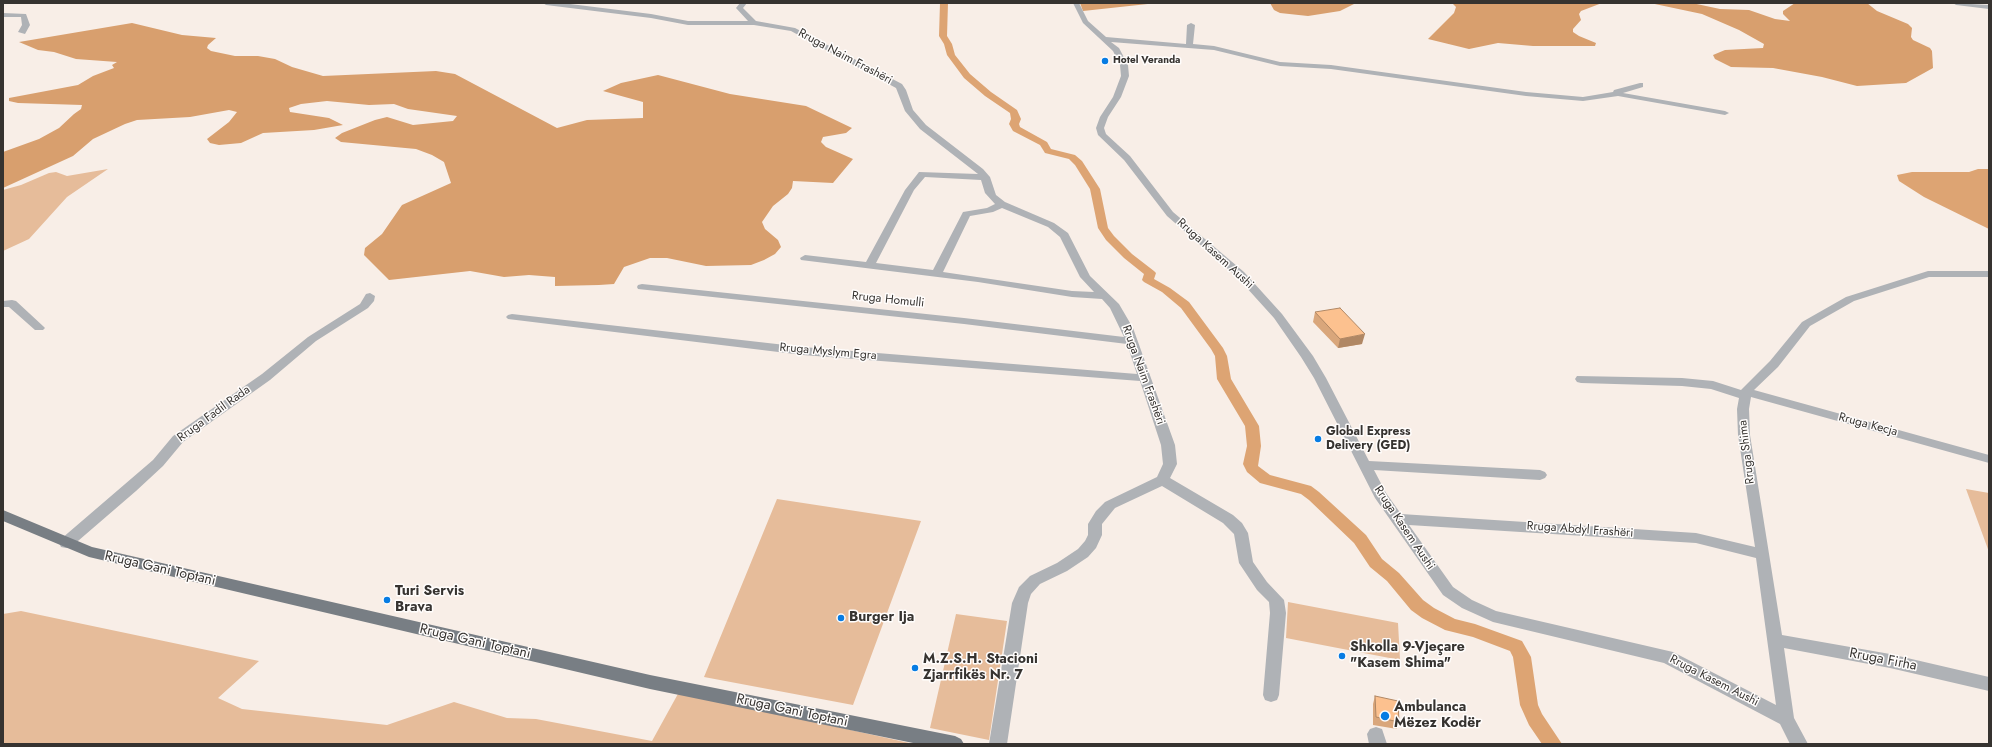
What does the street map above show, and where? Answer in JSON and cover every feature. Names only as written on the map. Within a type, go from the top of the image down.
[{"type":"main road","name":"Rruga Gani Toptani","points":[[3,516],[89,552],[650,682],[955,744]]},
{"type":"street","name":"Rruga Naim Frashëri","points":[[546,3],[651,16],[688,23],[754,23],[798,31],[899,86],[902,90],[909,111],[923,127],[970,162],[985,178],[990,193],[1002,204],[1051,224],[1064,235],[1085,277],[1106,296],[1121,317],[1127,328],[1130,341],[1170,456],[1170,464],[1162,480]]},
{"type":"street","points":[[744,3],[739,8],[754,23]]},
{"type":"street","name":"Rruga Kasem Aushi","points":[[1076,3],[1085,22],[1116,50],[1122,58],[1125,68],[1125,76],[1117,97],[1104,117],[1100,128],[1102,135],[1127,158],[1170,214],[1240,274],[1278,316],[1307,356],[1320,378],[1380,495],[1448,591],[1467,604],[1501,618],[1667,656],[1786,719]]},
{"type":"street","points":[[1956,3],[1989,7]]},
{"type":"street","points":[[3,15],[24,15],[26,25],[22,32]]},
{"type":"street","points":[[1189,45],[1191,25]]},
{"type":"street","points":[[1103,39],[1214,48],[1280,64],[1337,68],[1526,94],[1583,99],[1610,94],[1640,85]]},
{"type":"street","points":[[1610,94],[1626,95],[1725,113]]},
{"type":"street","points":[[870,265],[910,190],[922,174],[985,178]]},
{"type":"street","points":[[936,274],[966,214],[990,210],[1002,204]]},
{"type":"street","points":[[805,258],[870,265],[1072,294],[1106,296]]},
{"type":"street","points":[[1746,394],[1774,364],[1806,324],[1814,318],[1850,299],[1928,274],[1989,274]]},
{"type":"street","name":"Rruga Homulli","points":[[642,287],[964,321],[1130,341]]},
{"type":"street","name":"Rruga Fadil Rada","points":[[66,543],[158,463],[178,439],[266,377],[312,339],[364,306],[369,301],[370,296]]},
{"type":"street","points":[[3,304],[12,303],[39,328]]},
{"type":"street","name":"Rruga Myslym Egra","points":[[512,317],[803,350],[1103,376],[1144,378]]},
{"type":"street","name":"Rruga Kecja","points":[[1581,379],[1682,382],[1713,385],[1989,459]]},
{"type":"street","name":"Rruga Shima","points":[[1746,394],[1743,409],[1744,435],[1763,554],[1786,719],[1799,744]]},
{"type":"street","points":[[1365,465],[1540,475]]},
{"type":"street","points":[[998,744],[1020,603],[1024,591],[1035,580],[1062,567],[1083,553],[1091,544],[1095,536],[1095,524],[1101,514],[1110,505],[1162,480],[1228,519],[1237,527],[1241,533],[1246,563],[1262,586],[1276,600],[1278,613],[1270,695]]},
{"type":"street","name":"Rruga Abdyl Frashëri","points":[[1396,519],[1696,538],[1763,554]]},
{"type":"street","name":"Rruga Firha","points":[[1775,640],[1890,661],[1989,684]]},
{"type":"shaded area","points":[[1080,3],[1157,3],[1083,11]]},
{"type":"shaded area","points":[[1270,3],[1356,3],[1340,11],[1308,16],[1280,13],[1274,10]]},
{"type":"shaded area","points":[[1452,3],[1602,3],[1581,11],[1579,14],[1581,20],[1573,29],[1573,32],[1579,36],[1596,43],[1595,46],[1533,46],[1498,43],[1469,49],[1428,39],[1454,13],[1456,7]]},
{"type":"shaded area","points":[[1650,3],[1692,3],[1720,9],[1749,10],[1775,19],[1790,21],[1783,14],[1783,11],[1795,3],[1867,3],[1877,11],[1908,24],[1912,28],[1911,37],[1913,40],[1930,48],[1932,51],[1933,68],[1906,83],[1857,86],[1822,77],[1773,68],[1731,67],[1715,59],[1713,55],[1725,50],[1763,48],[1764,44],[1739,30],[1702,14]]},
{"type":"shaded area","points":[[132,23],[182,35],[216,38],[208,45],[207,48],[211,51],[235,56],[258,56],[275,59],[292,67],[323,76],[436,71],[455,74],[557,128],[587,120],[643,118],[643,102],[603,91],[621,83],[658,75],[730,94],[806,106],[852,128],[846,133],[823,137],[821,142],[826,147],[853,159],[833,183],[793,181],[792,188],[788,194],[773,206],[762,222],[765,229],[778,240],[781,247],[775,254],[764,260],[751,265],[706,266],[667,258],[650,258],[624,267],[614,284],[599,285],[555,286],[555,277],[529,275],[504,277],[470,271],[389,280],[364,255],[365,248],[382,234],[402,205],[451,183],[444,162],[432,155],[416,149],[341,142],[335,138],[342,133],[387,117],[413,125],[453,121],[457,116],[408,109],[394,104],[369,105],[327,101],[301,104],[289,108],[290,112],[329,118],[343,125],[314,130],[263,133],[241,143],[219,145],[210,143],[207,139],[229,122],[237,112],[229,110],[190,117],[137,120],[93,139],[73,156],[3,188],[3,152],[39,139],[59,128],[81,109],[82,105],[18,103],[9,101],[9,98],[78,85],[93,76],[114,68],[112,65],[117,62],[76,59],[54,52],[38,50],[19,42]]},
{"type":"shaded area","points":[[108,169],[67,197],[29,239],[3,251],[3,190],[21,185],[49,173],[56,172],[67,176]]},
{"type":"shaded area","points":[[1978,169],[1989,169],[1989,229],[1924,197],[1899,181],[1897,175],[1912,172],[1969,172]]},
{"type":"shaded area","points":[[1966,489],[1989,493],[1989,552]]},
{"type":"shaded area","points":[[777,499],[921,521],[853,705],[704,677]]},
{"type":"shaded area","points":[[1288,602],[1398,623],[1400,660],[1286,638]]},
{"type":"shaded area","points":[[21,611],[259,661],[218,698],[242,709],[387,725],[454,702],[507,718],[536,719],[652,741],[679,692],[914,744],[3,744],[3,614]]},
{"type":"shaded area","points":[[956,614],[1007,621],[989,740],[930,728]]},
{"type":"building","points":[[1340,308],[1365,334],[1340,339],[1315,312]]},
{"type":"building","points":[[1375,696],[1398,701],[1399,722],[1376,717]]},
{"type":"waterway","points":[[944,3],[943,36],[948,44],[951,55],[967,76],[988,94],[1014,112],[1016,119],[1014,124],[1016,129],[1044,144],[1048,151],[1072,157],[1079,163],[1095,189],[1103,228],[1110,238],[1128,256],[1150,273],[1148,280],[1166,290],[1185,305],[1217,348],[1221,356],[1224,379],[1252,426],[1254,446],[1250,464],[1252,469],[1265,479],[1306,490],[1314,496],[1360,539],[1376,563],[1393,577],[1417,605],[1428,613],[1451,625],[1475,631],[1516,646],[1522,657],[1529,705],[1535,719],[1553,744]]},
{"type":"place","name":"Hotel Veranda","points":[[1105,61]]},
{"type":"place","name":"Global Express Delivery (GED)","points":[[1318,439]]},
{"type":"place","name":"Turi Servis Brava","points":[[387,600]]},
{"type":"place","name":"Burger Ija","points":[[841,618]]},
{"type":"place","name":"Shkolla 9-Vjeçare \"Kasem Shima\"","points":[[1342,656]]},
{"type":"place","name":"M.Z.S.H. Stacioni Zjarrfikës Nr. 7","points":[[915,668]]},
{"type":"place","name":"Ambulanca Mëzez Kodër","points":[[1385,716]]}]
